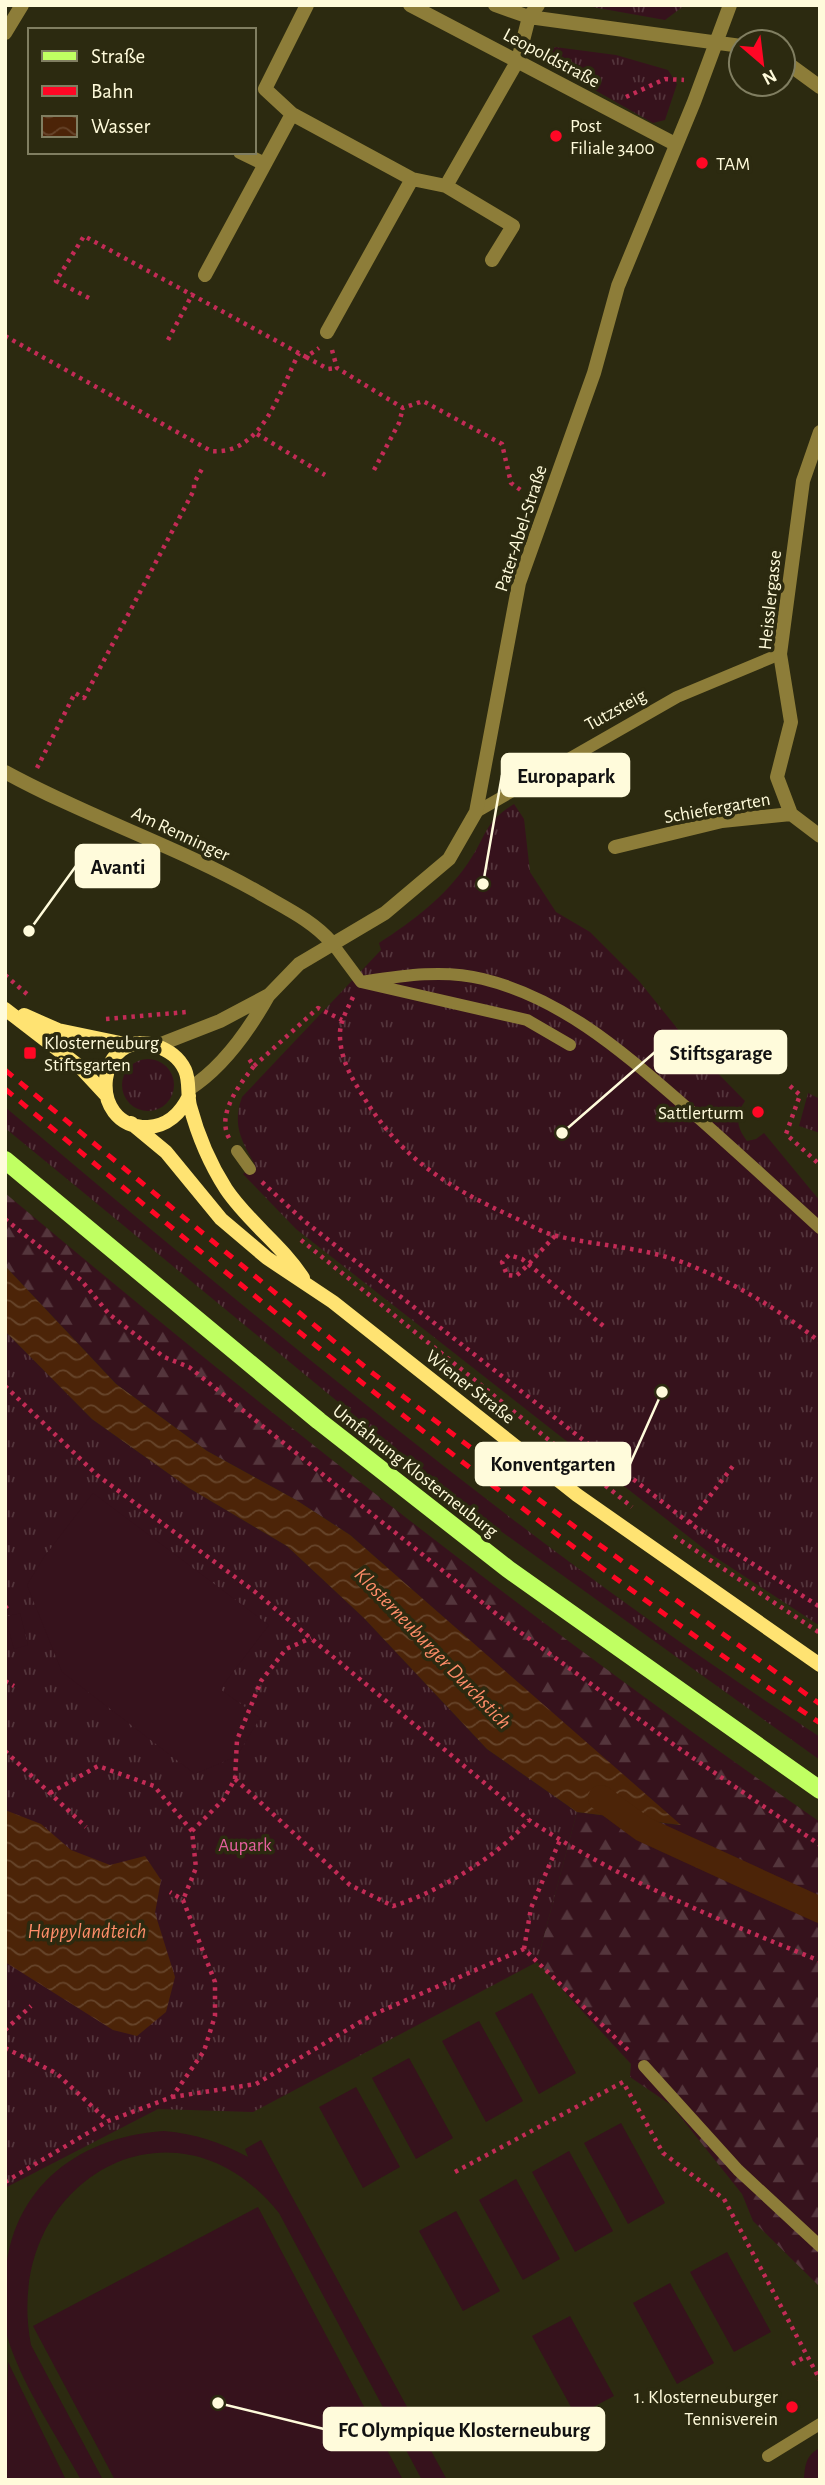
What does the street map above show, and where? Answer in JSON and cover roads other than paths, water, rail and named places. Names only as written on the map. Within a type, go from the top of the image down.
[{"type":"main road","name":"Umfahrung Klosterneuburg","points":[[5,1160],[319,1420],[508,1569],[820,1790]]},
{"type":"street","points":[[5,33],[22,5]]},
{"type":"street","points":[[307,5],[265,89],[292,114],[412,179],[446,186],[513,226],[492,260]]},
{"type":"street","name":"Leopoldstraße","points":[[410,5],[675,144]]},
{"type":"street","name":"Leopoldstraße","points":[[495,5],[727,43]]},
{"type":"street","name":"Pater-Abel-Straße","points":[[189,1093],[237,1042],[269,995],[299,964],[385,913],[449,859],[476,813],[519,583],[594,373],[618,286],[702,81],[730,5]]},
{"type":"street","points":[[446,186],[517,60],[533,11]]},
{"type":"street","points":[[797,70],[820,87]]},
{"type":"street","points":[[205,275],[292,114]]},
{"type":"street","points":[[244,154],[265,164]]},
{"type":"street","points":[[327,332],[412,179]]},
{"type":"street","name":"Heisslergasse","points":[[790,814],[777,777],[791,722],[780,654],[803,481],[820,432]]},
{"type":"street","name":"Am Renninger","points":[[5,772],[217,869],[316,925],[332,943]]},
{"type":"street","name":"Schiefergarten","points":[[615,847],[722,821],[790,814],[820,836]]},
{"type":"street","name":"Pater-Abel-Straße","points":[[156,1046],[220,1021],[269,995]]},
{"type":"street","name":"Wiener Straße","points":[[5,1008],[58,1030],[130,1045],[156,1046],[179,1060],[187,1074],[189,1093],[203,1147],[227,1191],[292,1261],[305,1281]]},
{"type":"street","name":"Wiener Straße","points":[[5,1008],[79,1066],[105,1094],[114,1112],[166,1152],[221,1219],[267,1258],[305,1281],[577,1495],[820,1665]]},
{"type":"street","points":[[105,1094],[111,1062],[130,1045]]},
{"type":"street","points":[[131,1123],[149,1127],[166,1122],[180,1111],[189,1093]]},
{"type":"lane","name":"Tutzsteig","points":[[476,813],[677,697],[780,654]]},
{"type":"lane","points":[[332,943],[361,982],[527,1020],[570,1045]]},
{"type":"lane","points":[[361,982],[422,973],[482,978],[532,995],[573,1017],[649,1075],[820,1228]]},
{"type":"lane","points":[[237,1151],[250,1169]]},
{"type":"lane","points":[[644,2066],[738,2170],[820,2246]]},
{"type":"lane","points":[[768,2456],[820,2424]]},
{"type":"water","points":[[5,1266],[116,1384],[207,1451],[296,1500],[350,1535],[681,1825],[577,1812],[487,1749],[364,1618],[287,1546],[189,1488],[92,1419],[5,1331]]},
{"type":"water","name":"Happylandteich","points":[[5,1810],[41,1824],[71,1850],[110,1865],[145,1856],[161,1880],[155,1913],[175,1977],[166,2012],[137,2036],[113,2030],[5,1962]]},
{"type":"waterway","name":"Klosterneuburger Durchstich","points":[[601,1798],[643,1829],[820,1910]]},
{"type":"railway","points":[[5,1070],[370,1371],[579,1530],[820,1704]]},
{"type":"railway","points":[[5,1089],[304,1336],[506,1496],[609,1574],[820,1723]]},
{"type":"place","name":"Post Filiale 3400","points":[[556,136]]},
{"type":"place","name":"TAM","points":[[702,163]]},
{"type":"place","name":"Europapark","points":[[483,884]]},
{"type":"place","name":"Avanti","points":[[29,931]]},
{"type":"place","name":"Klosterneuburg Stiftsgarten","points":[[30,1053]]},
{"type":"place","name":"Sattlerturm","points":[[758,1112]]},
{"type":"place","name":"Stiftsgarage","points":[[562,1133]]},
{"type":"place","name":"Konventgarten","points":[[662,1392]]},
{"type":"place","name":"FC Olympique Klosterneuburg","points":[[218,2403]]},
{"type":"place","name":"1. Klosterneuburger Tennisverein","points":[[792,2407]]},
{"type":"park label","name":"Aupark","points":[[245,1844]]}]
